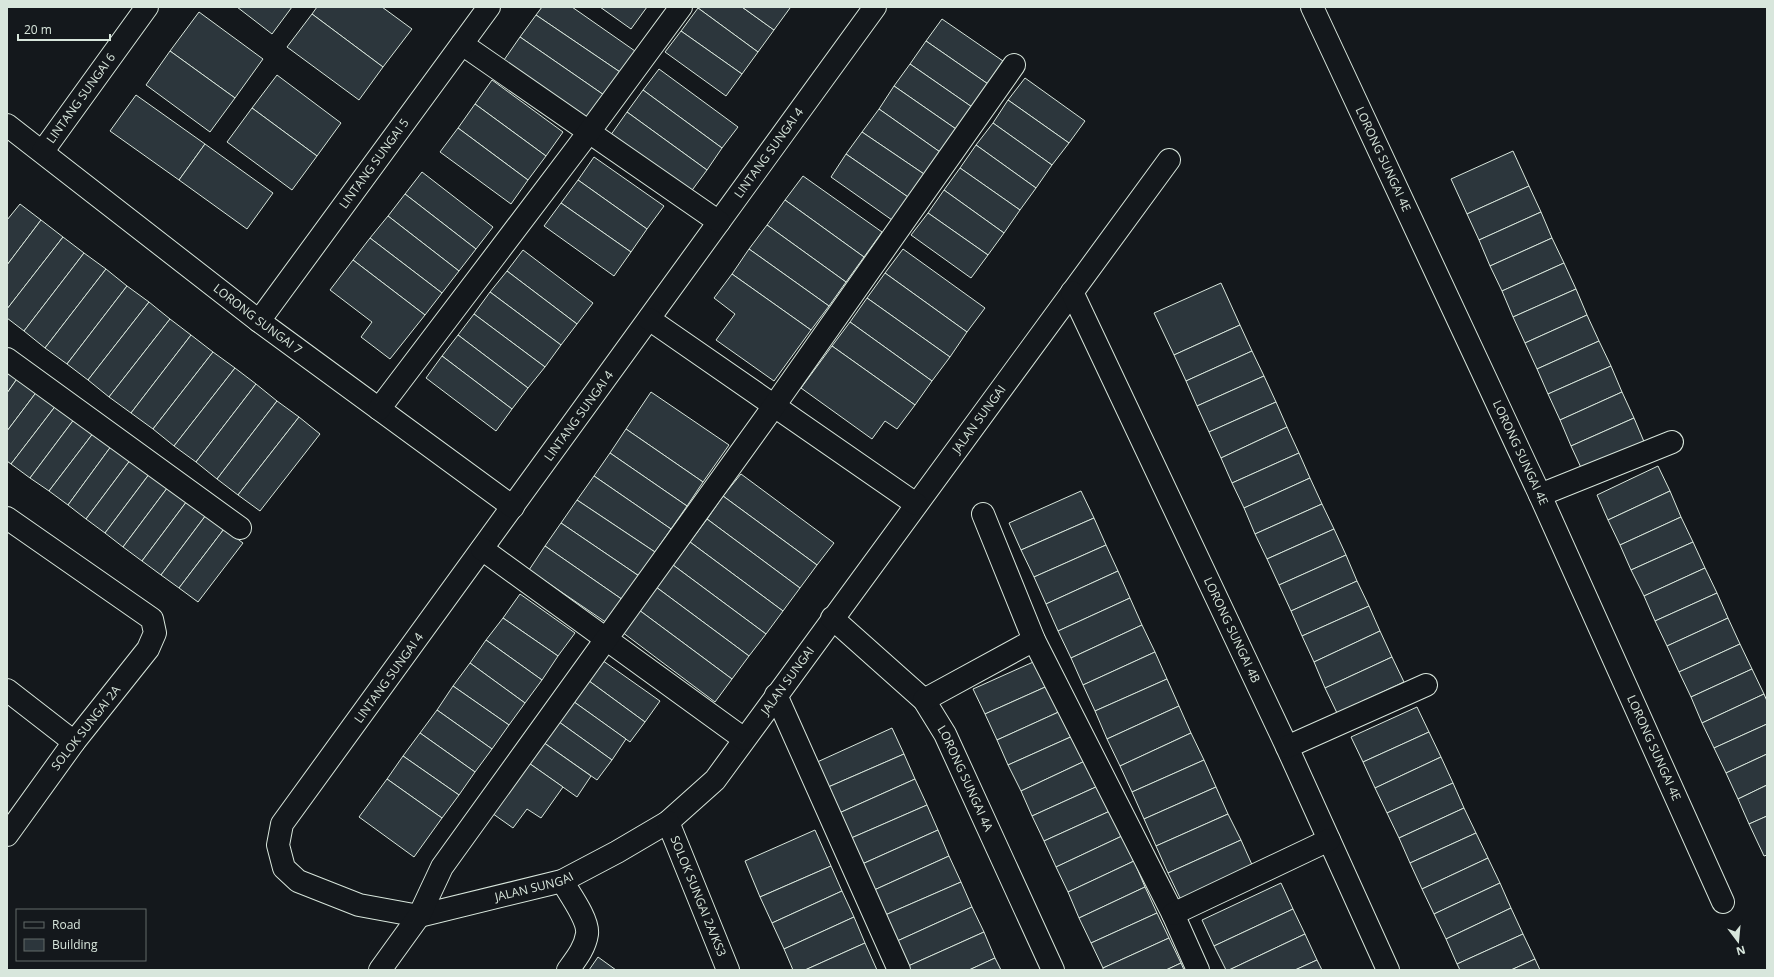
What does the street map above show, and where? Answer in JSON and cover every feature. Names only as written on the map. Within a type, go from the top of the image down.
[{"type":"street","name":"LINTANG SUNGAI 6","points":[[43,152],[147,7]]},
{"type":"street","name":"LINTANG SUNGAI 5","points":[[259,321],[489,7]]},
{"type":"street","points":[[379,409],[589,132],[681,7]]},
{"type":"street","name":"LINTANG SUNGAI 4","points":[[282,824],[875,7]]},
{"type":"street","name":"LORONG SUNGAI 4E","points":[[1312,7],[1540,495],[1723,902]]},
{"type":"street","points":[[462,44],[719,222]]},
{"type":"street","points":[[380,970],[419,916],[442,867],[605,638],[774,406],[1014,64]]},
{"type":"street","name":"LORONG SUNGAI 7","points":[[7,125],[259,321],[513,507]]},
{"type":"street","name":"JALAN SUNGAI","points":[[282,824],[278,845],[284,868],[298,881],[359,905],[419,916],[562,881],[668,822],[715,780],[832,618],[1169,160]]},
{"type":"street","name":"LORONG SUNGAI 4B","points":[[1072,292],[1287,746],[1388,970]]},
{"type":"street","points":[[649,319],[916,504]]},
{"type":"street","points":[[7,359],[240,528]]},
{"type":"street","points":[[1540,495],[1672,442]]},
{"type":"street","points":[[983,514],[1034,640],[1173,914],[1198,970]]},
{"type":"street","name":"SOLOK SUNGAI 2A","points":[[7,518],[152,619],[155,633],[148,649],[74,742],[7,835]]},
{"type":"street","points":[[482,549],[744,739]]},
{"type":"street","name":"LORONG SUNGAI 4A","points":[[832,618],[924,700],[945,734],[1053,970]]},
{"type":"street","points":[[924,700],[1034,640]]},
{"type":"street","points":[[1287,746],[1426,685]]},
{"type":"street","points":[[7,690],[74,742]]},
{"type":"street","points":[[776,695],[899,970]]},
{"type":"street","name":"SOLOK SUNGAI 2A/KS3","points":[[668,822],[728,970]]},
{"type":"street","points":[[1173,914],[1329,840]]},
{"type":"street","points":[[562,881],[584,919],[587,933],[581,953],[568,970]]},
{"type":"building","points":[[237,7],[292,7],[272,34]]},
{"type":"building","points":[[317,7],[382,7],[412,29],[383,67],[312,14]]},
{"type":"building","points":[[542,7],[572,7],[635,51],[620,72],[536,15]]},
{"type":"building","points":[[600,7],[647,7],[631,29]]},
{"type":"building","points":[[742,7],[774,30],[758,52],[698,8]]},
{"type":"building","points":[[742,7],[789,7],[790,8],[774,30]]},
{"type":"building","points":[[698,8],[758,52],[742,74],[681,31]]},
{"type":"building","points":[[199,12],[263,59],[235,98],[170,51]]},
{"type":"building","points":[[312,14],[383,67],[359,100],[287,47]]},
{"type":"building","points":[[536,15],[620,72],[604,95],[520,37]]},
{"type":"building","points":[[942,19],[1003,61],[988,84],[926,41]]},
{"type":"building","points":[[681,31],[742,74],[726,96],[665,52]]},
{"type":"building","points":[[520,37],[604,95],[588,118],[504,60]]},
{"type":"building","points":[[926,41],[988,84],[972,107],[910,64]]},
{"type":"building","points":[[170,51],[235,98],[210,132],[146,85]]},
{"type":"building","points":[[910,64],[972,107],[956,129],[894,86]]},
{"type":"building","points":[[659,69],[738,127],[722,148],[643,90]]},
{"type":"building","points":[[277,75],[341,123],[317,156],[252,108]]},
{"type":"building","points":[[1025,78],[1085,121],[1069,143],[1008,100]]},
{"type":"building","points":[[492,80],[563,132],[546,156],[475,104]]},
{"type":"building","points":[[894,86],[956,129],[940,152],[879,109]]},
{"type":"building","points":[[643,90],[722,148],[707,170],[627,112]]},
{"type":"building","points":[[136,95],[205,144],[179,180],[110,131]]},
{"type":"building","points":[[1008,100],[1069,143],[1052,165],[993,123]]},
{"type":"building","points":[[475,104],[546,156],[528,180],[458,128]]},
{"type":"building","points":[[252,108],[317,156],[292,190],[227,142]]},
{"type":"building","points":[[879,109],[940,152],[924,174],[862,132]]},
{"type":"building","points":[[627,112],[707,170],[690,193],[610,136]]},
{"type":"building","points":[[993,123],[1052,165],[1036,188],[976,145]]},
{"type":"building","points":[[458,128],[528,180],[511,204],[440,152]]},
{"type":"building","points":[[862,132],[924,174],[908,197],[846,154]]},
{"type":"building","points":[[205,144],[273,193],[247,229],[179,180]]},
{"type":"building","points":[[976,145],[1036,188],[1020,210],[960,168]]},
{"type":"building","points":[[1513,151],[1529,186],[1467,214],[1451,179]]},
{"type":"building","points":[[846,154],[908,197],[892,220],[831,177]]},
{"type":"building","points":[[594,157],[664,206],[647,229],[578,180]]},
{"type":"building","points":[[960,168],[1020,210],[1004,233],[944,190]]},
{"type":"building","points":[[422,172],[493,227],[476,249],[405,194]]},
{"type":"building","points":[[803,176],[882,232],[864,257],[785,200]]},
{"type":"building","points":[[578,180],[647,229],[631,252],[561,203]]},
{"type":"building","points":[[1529,186],[1541,212],[1479,240],[1467,214]]},
{"type":"building","points":[[944,190],[1004,233],[988,255],[928,213]]},
{"type":"building","points":[[405,194],[476,249],[459,271],[388,216]]},
{"type":"building","points":[[785,200],[864,257],[846,282],[767,225]]},
{"type":"building","points":[[561,203],[631,252],[614,276],[544,226]]},
{"type":"building","points":[[20,204],[41,220],[7,265],[7,220]]},
{"type":"building","points":[[1541,212],[1552,238],[1490,266],[1479,240]]},
{"type":"building","points":[[928,213],[988,255],[971,278],[911,235]]},
{"type":"building","points":[[388,216],[459,271],[442,293],[370,238]]},
{"type":"building","points":[[41,220],[63,237],[7,309],[7,265]]},
{"type":"building","points":[[767,225],[846,282],[829,306],[749,249]]},
{"type":"building","points":[[63,237],[84,253],[24,331],[7,318],[7,309]]},
{"type":"building","points":[[370,238],[442,293],[425,315],[353,260]]},
{"type":"building","points":[[1552,238],[1564,263],[1502,291],[1490,266]]},
{"type":"building","points":[[749,249],[829,306],[811,330],[732,274]]},
{"type":"building","points":[[903,249],[985,308],[967,332],[885,273]]},
{"type":"building","points":[[523,250],[593,303],[577,324],[507,271]]},
{"type":"building","points":[[84,253],[106,269],[45,348],[24,331]]},
{"type":"building","points":[[353,260],[425,315],[390,359],[361,337],[372,322],[330,290]]},
{"type":"building","points":[[1564,263],[1576,289],[1513,317],[1502,291]]},
{"type":"building","points":[[106,269],[127,286],[67,364],[45,348]]},
{"type":"building","points":[[507,271],[577,324],[561,345],[490,292]]},
{"type":"building","points":[[885,273],[967,332],[950,357],[867,298]]},
{"type":"building","points":[[732,274],[811,330],[774,381],[716,340],[735,314],[714,298]]},
{"type":"building","points":[[1221,283],[1240,325],[1174,355],[1154,313]]},
{"type":"building","points":[[127,286],[149,302],[88,380],[67,364]]},
{"type":"building","points":[[1576,289],[1587,315],[1525,343],[1513,317]]},
{"type":"building","points":[[490,292],[561,345],[545,367],[474,314]]},
{"type":"building","points":[[867,298],[950,357],[932,381],[850,322]]},
{"type":"building","points":[[149,302],[170,319],[109,397],[88,380]]},
{"type":"building","points":[[474,314],[545,367],[528,388],[458,335]]},
{"type":"building","points":[[1587,315],[1599,341],[1537,369],[1525,343]]},
{"type":"building","points":[[170,319],[191,335],[131,413],[109,397]]},
{"type":"building","points":[[850,322],[932,381],[915,405],[832,346]]},
{"type":"building","points":[[1240,325],[1252,351],[1186,381],[1174,355]]},
{"type":"building","points":[[191,335],[213,352],[153,429],[131,413]]},
{"type":"building","points":[[458,335],[528,388],[512,409],[442,356]]},
{"type":"building","points":[[1599,341],[1611,366],[1548,394],[1537,369]]},
{"type":"building","points":[[832,346],[915,405],[897,429],[885,421],[872,439],[801,388]]},
{"type":"building","points":[[1252,351],[1264,376],[1197,406],[1186,381]]},
{"type":"building","points":[[213,352],[235,368],[174,446],[153,429]]},
{"type":"building","points":[[442,356],[512,409],[496,431],[426,378]]},
{"type":"building","points":[[1611,366],[1622,392],[1560,420],[1548,394]]},
{"type":"building","points":[[7,367],[19,376],[7,393]]},
{"type":"building","points":[[235,368],[256,384],[196,462],[174,446]]},
{"type":"building","points":[[19,376],[38,390],[7,431],[7,393]]},
{"type":"building","points":[[1264,376],[1276,402],[1209,432],[1197,406]]},
{"type":"building","points":[[256,384],[277,401],[217,479],[196,462]]},
{"type":"building","points":[[38,390],[57,404],[11,464],[7,461],[7,431]]},
{"type":"building","points":[[651,392],[729,445],[703,482],[626,429]]},
{"type":"building","points":[[1622,392],[1634,418],[1571,446],[1560,420]]},
{"type":"building","points":[[277,401],[299,417],[238,495],[217,479]]},
{"type":"building","points":[[1276,402],[1287,427],[1221,458],[1209,432]]},
{"type":"building","points":[[57,404],[75,418],[30,478],[11,464]]},
{"type":"building","points":[[299,417],[320,434],[260,511],[238,495]]},
{"type":"building","points":[[75,418],[94,432],[49,491],[30,478]]},
{"type":"building","points":[[1634,418],[1645,444],[1583,472],[1571,446]]},
{"type":"building","points":[[1287,427],[1299,453],[1232,483],[1221,458]]},
{"type":"building","points":[[626,429],[703,482],[687,506],[610,453]]},
{"type":"building","points":[[94,432],[112,445],[68,505],[49,491]]},
{"type":"building","points":[[112,445],[131,459],[86,519],[68,505]]},
{"type":"building","points":[[610,453],[687,506],[671,529],[594,476]]},
{"type":"building","points":[[1299,453],[1310,478],[1244,508],[1232,483]]},
{"type":"building","points":[[131,459],[150,473],[105,533],[86,519]]},
{"type":"building","points":[[1658,466],[1670,491],[1608,520],[1597,495]]},
{"type":"building","points":[[150,473],[168,487],[123,547],[105,533]]},
{"type":"building","points":[[741,474],[834,543],[817,565],[723,496]]},
{"type":"building","points":[[594,476],[671,529],[655,552],[577,500]]},
{"type":"building","points":[[1310,478],[1322,504],[1255,534],[1244,508]]},
{"type":"building","points":[[168,487],[187,501],[142,561],[123,547]]},
{"type":"building","points":[[1081,491],[1094,518],[1021,550],[1009,523]]},
{"type":"building","points":[[1670,491],[1681,517],[1620,545],[1608,520]]},
{"type":"building","points":[[723,496],[817,565],[800,588],[707,519]]},
{"type":"building","points":[[577,500],[655,552],[639,576],[561,523]]},
{"type":"building","points":[[187,501],[206,515],[161,575],[142,561]]},
{"type":"building","points":[[1322,504],[1334,529],[1267,559],[1255,534]]},
{"type":"building","points":[[206,515],[224,529],[179,588],[161,575]]},
{"type":"building","points":[[1681,517],[1693,542],[1631,570],[1620,545]]},
{"type":"building","points":[[1094,518],[1106,545],[1034,577],[1021,550]]},
{"type":"building","points":[[707,519],[800,588],[783,611],[690,542]]},
{"type":"building","points":[[561,523],[639,576],[623,600],[545,546]]},
{"type":"building","points":[[224,529],[243,543],[198,602],[179,588]]},
{"type":"building","points":[[1334,529],[1346,555],[1279,585],[1267,559]]},
{"type":"building","points":[[690,542],[783,611],[766,634],[673,565]]},
{"type":"building","points":[[1693,542],[1705,568],[1644,596],[1631,570]]},
{"type":"building","points":[[1106,545],[1118,571],[1046,604],[1034,577]]},
{"type":"building","points":[[545,546],[623,600],[607,623],[529,570]]},
{"type":"building","points":[[1346,555],[1357,581],[1291,611],[1279,585]]},
{"type":"building","points":[[673,565],[766,634],[749,656],[656,587]]},
{"type":"building","points":[[1705,568],[1717,593],[1655,621],[1644,596]]},
{"type":"building","points":[[1118,571],[1130,598],[1058,631],[1046,604]]},
{"type":"building","points":[[1357,581],[1369,606],[1302,636],[1291,611]]},
{"type":"building","points":[[656,587],[749,656],[732,679],[639,610]]},
{"type":"building","points":[[1717,593],[1728,618],[1667,646],[1655,621]]},
{"type":"building","points":[[520,594],[575,633],[558,656],[503,618]]},
{"type":"building","points":[[1130,598],[1142,625],[1071,658],[1058,631]]},
{"type":"building","points":[[1369,606],[1380,631],[1314,662],[1302,636]]},
{"type":"building","points":[[639,610],[732,679],[715,702],[622,632]]},
{"type":"building","points":[[503,618],[558,656],[542,680],[486,640]]},
{"type":"building","points":[[1728,618],[1740,644],[1679,672],[1667,646]]},
{"type":"building","points":[[1142,625],[1155,652],[1083,685],[1071,658]]},
{"type":"building","points":[[1380,631],[1392,657],[1325,688],[1314,662]]},
{"type":"building","points":[[486,640],[542,680],[525,703],[470,663]]},
{"type":"building","points":[[1740,644],[1752,669],[1691,697],[1679,672]]},
{"type":"building","points":[[1155,652],[1167,679],[1095,711],[1083,685]]},
{"type":"building","points":[[1392,657],[1404,682],[1337,713],[1325,688]]},
{"type":"building","points":[[599,658],[660,701],[645,722],[585,678]]},
{"type":"building","points":[[1040,659],[1052,684],[985,714],[973,689]]},
{"type":"building","points":[[470,663],[525,703],[509,725],[453,686]]},
{"type":"building","points":[[1752,669],[1764,694],[1702,723],[1691,697]]},
{"type":"building","points":[[585,678],[645,722],[630,742],[570,699]]},
{"type":"building","points":[[1167,679],[1179,706],[1107,739],[1095,711]]},
{"type":"building","points":[[1052,684],[1063,710],[997,740],[985,714]]},
{"type":"building","points":[[453,686],[509,725],[492,749],[437,710]]},
{"type":"building","points":[[1764,694],[1767,701],[1767,724],[1714,748],[1702,723]]},
{"type":"building","points":[[570,699],[626,739],[612,760],[555,719]]},
{"type":"building","points":[[1179,706],[1191,733],[1120,766],[1107,739]]},
{"type":"building","points":[[1417,707],[1429,732],[1363,762],[1351,737]]},
{"type":"building","points":[[437,710],[492,749],[475,772],[420,733]]},
{"type":"building","points":[[1063,710],[1075,735],[1008,765],[997,740]]},
{"type":"building","points":[[555,719],[612,760],[597,780],[540,740]]},
{"type":"building","points":[[1767,724],[1767,754],[1726,773],[1714,748]]},
{"type":"building","points":[[892,728],[904,754],[826,788],[815,763]]},
{"type":"building","points":[[1429,732],[1441,757],[1375,788],[1363,762]]},
{"type":"building","points":[[420,733],[475,772],[459,795],[403,756]]},
{"type":"building","points":[[1191,733],[1204,760],[1132,792],[1120,766]]},
{"type":"building","points":[[1075,735],[1087,760],[1021,791],[1008,765]]},
{"type":"building","points":[[540,740],[591,776],[577,797],[526,761]]},
{"type":"building","points":[[904,754],[915,779],[837,814],[826,788]]},
{"type":"building","points":[[1767,754],[1767,785],[1738,799],[1726,773]]},
{"type":"building","points":[[403,756],[459,795],[442,818],[387,779]]},
{"type":"building","points":[[1441,757],[1453,783],[1387,813],[1375,788]]},
{"type":"building","points":[[1087,760],[1098,786],[1032,816],[1021,791]]},
{"type":"building","points":[[1204,760],[1216,787],[1144,819],[1132,792]]},
{"type":"building","points":[[526,761],[563,787],[541,818],[527,809],[513,828],[489,811]]},
{"type":"building","points":[[387,779],[442,818],[414,857],[359,817]]},
{"type":"building","points":[[915,779],[927,805],[849,839],[837,814]]},
{"type":"building","points":[[1453,783],[1464,808],[1399,838],[1387,813]]},
{"type":"building","points":[[1767,785],[1767,816],[1749,824],[1738,799]]},
{"type":"building","points":[[1098,786],[1110,811],[1044,841],[1032,816]]},
{"type":"building","points":[[1216,787],[1228,814],[1156,846],[1144,819]]},
{"type":"building","points":[[927,805],[938,830],[860,865],[849,839]]},
{"type":"building","points":[[1464,808],[1476,833],[1410,863],[1399,838]]},
{"type":"building","points":[[1110,811],[1122,836],[1056,867],[1044,841]]},
{"type":"building","points":[[1228,814],[1241,840],[1168,873],[1156,846]]},
{"type":"building","points":[[1767,816],[1767,855],[1764,856],[1749,824]]},
{"type":"building","points":[[815,830],[831,866],[760,897],[745,861]]},
{"type":"building","points":[[938,830],[949,856],[872,891],[860,865]]},
{"type":"building","points":[[1476,833],[1488,858],[1422,889],[1410,863]]},
{"type":"building","points":[[1122,836],[1134,861],[1068,892],[1056,867]]},
{"type":"building","points":[[1241,840],[1253,867],[1181,900],[1168,873]]},
{"type":"building","points":[[949,856],[961,882],[883,916],[872,891]]},
{"type":"building","points":[[1488,858],[1500,883],[1434,914],[1422,889]]},
{"type":"building","points":[[1134,861],[1145,887],[1079,918],[1068,892]]},
{"type":"building","points":[[831,866],[842,891],[772,923],[760,897]]},
{"type":"building","points":[[961,882],[972,907],[895,942],[883,916]]},
{"type":"building","points":[[1281,883],[1293,909],[1214,946],[1202,920]]},
{"type":"building","points":[[1500,883],[1511,908],[1446,939],[1434,914]]},
{"type":"building","points":[[1145,887],[1157,913],[1091,943],[1079,918]]},
{"type":"building","points":[[842,891],[854,917],[784,949],[772,923]]},
{"type":"building","points":[[972,907],[984,932],[906,967],[895,942]]},
{"type":"building","points":[[1511,908],[1523,934],[1457,964],[1446,939]]},
{"type":"building","points":[[1293,909],[1305,934],[1229,970],[1226,970],[1214,946]]},
{"type":"building","points":[[1157,913],[1169,938],[1103,968],[1091,943]]},
{"type":"building","points":[[854,917],[865,943],[805,970],[793,970],[784,949]]},
{"type":"building","points":[[984,932],[995,958],[969,970],[907,970],[906,967]]},
{"type":"building","points":[[1305,934],[1317,960],[1295,970],[1229,970]]},
{"type":"building","points":[[1523,934],[1535,959],[1511,970],[1460,970],[1457,964]]},
{"type":"building","points":[[1169,938],[1181,963],[1166,970],[1103,970],[1103,968]]},
{"type":"building","points":[[865,943],[877,970],[805,970]]},
{"type":"building","points":[[598,957],[616,970],[589,970]]},
{"type":"building","points":[[995,958],[1001,970],[969,970]]},
{"type":"building","points":[[1535,959],[1540,970],[1511,970]]},
{"type":"building","points":[[1317,960],[1322,970],[1295,970]]},
{"type":"building","points":[[1181,963],[1184,970],[1166,970]]}]
